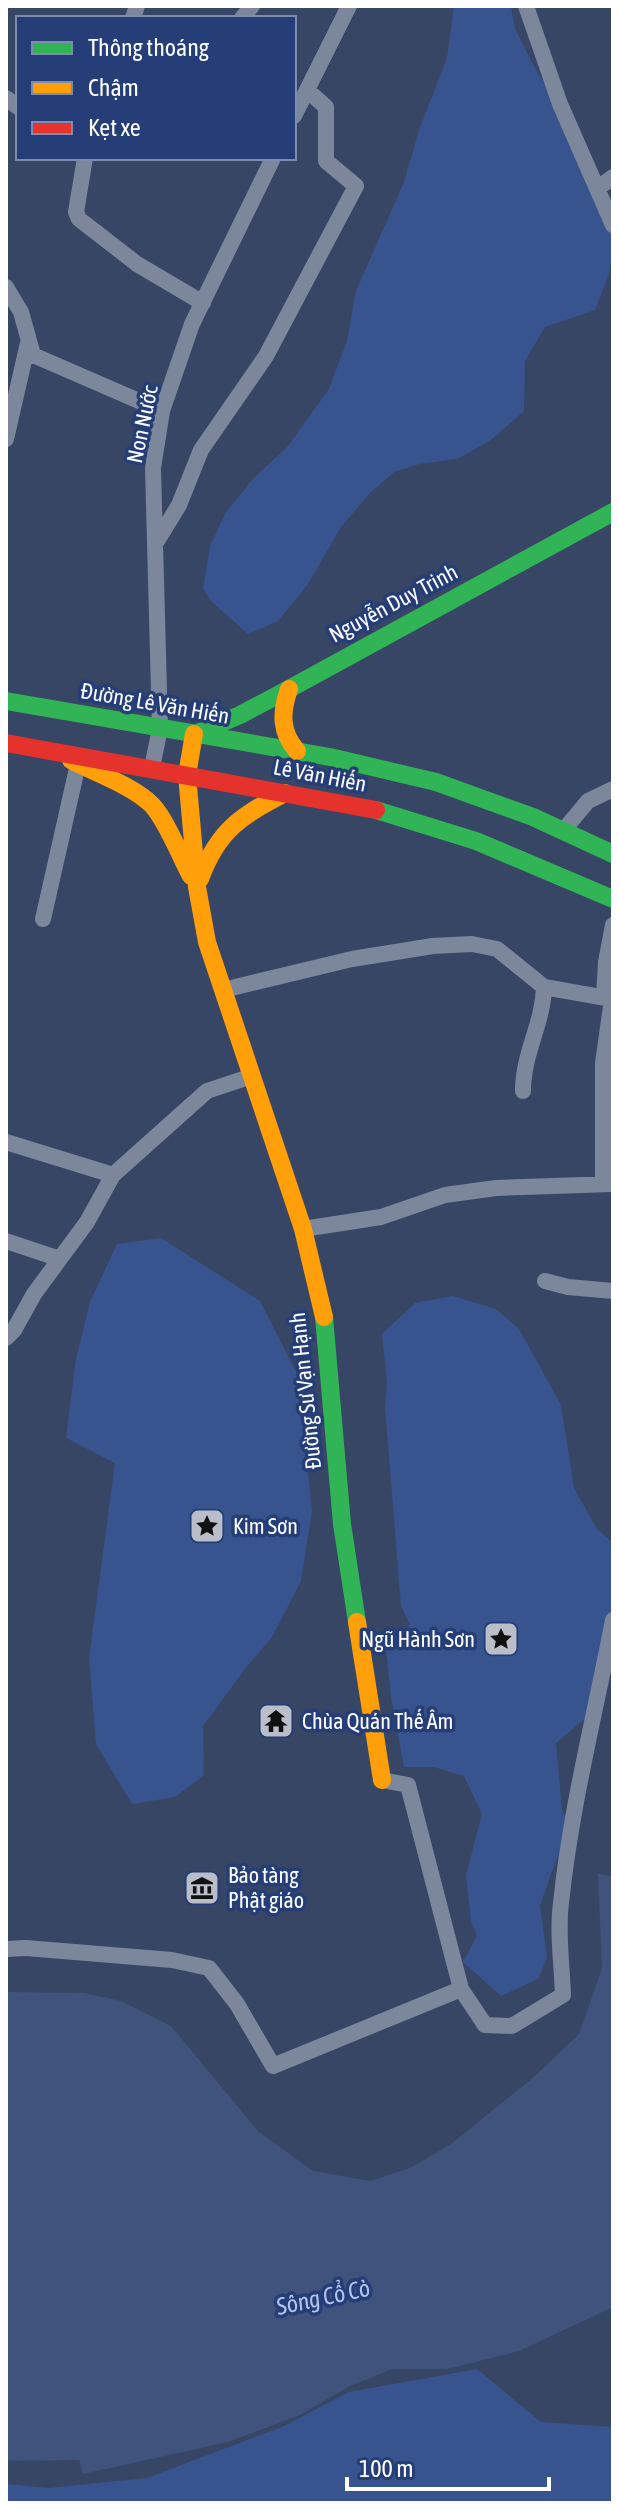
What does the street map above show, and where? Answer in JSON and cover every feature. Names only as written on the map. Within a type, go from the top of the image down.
[{"type":"main road","name":"Nguyễn Duy Trinh","points":[[194,734],[240,715],[613,512]]},
{"type":"main road","points":[[289,689],[282,720],[286,740],[297,751]]},
{"type":"main road","name":"Đường Lê Văn Hiến","points":[[6,701],[297,751]]},
{"type":"main road","name":"Đường Sư Vạn Hạnh","points":[[194,734],[187,775],[197,887],[207,942],[303,1229],[326,1326],[342,1524],[382,1780]]},
{"type":"main road","name":"Lê Văn Hiến","points":[[6,743],[391,813],[540,864],[613,899]]},
{"type":"main road","name":"Lê Văn Hiến","points":[[297,751],[436,782],[533,817],[613,854]]},
{"type":"main road","points":[[57,752],[106,779],[134,790],[154,807],[197,887]]},
{"type":"main road","points":[[197,887],[208,852],[230,825],[237,818],[285,793]]},
{"type":"street","points":[[296,111],[349,6]]},
{"type":"street","points":[[526,6],[560,104],[613,225]]},
{"type":"street","points":[[157,541],[179,505],[195,461],[266,356],[356,186],[326,161],[326,107],[307,90]]},
{"type":"street","points":[[85,160],[76,212],[79,219],[137,264],[203,303]]},
{"type":"street","name":"Non Nước","points":[[152,768],[160,728],[153,468],[162,411],[192,324],[272,160]]},
{"type":"street","points":[[598,188],[613,177]]},
{"type":"street","points":[[6,287],[21,312],[30,350],[35,357],[162,411]]},
{"type":"street","points":[[6,439],[28,342]]},
{"type":"street","points":[[6,393],[20,377]]},
{"type":"street","points":[[43,919],[78,764]]},
{"type":"street","points":[[563,831],[588,801],[613,789]]},
{"type":"street","points":[[604,997],[613,925]]},
{"type":"street","points":[[223,990],[352,959],[433,946],[472,944],[497,949],[544,987],[612,999],[603,1063],[608,1184],[496,1188],[445,1195],[381,1217],[303,1229]]},
{"type":"street","points":[[523,1091],[525,1062],[532,1037],[539,1028],[544,987]]},
{"type":"street","points":[[6,1338],[87,1222],[113,1175],[207,1091],[252,1076]]},
{"type":"street","points":[[6,1142],[113,1175]]},
{"type":"street","points":[[6,1241],[60,1259]]},
{"type":"street","points":[[545,1281],[568,1287],[613,1291]]},
{"type":"street","points":[[6,1949],[157,1959],[209,1968],[237,2004],[273,2066],[461,1989],[485,2025],[512,2026],[563,1995],[560,1907],[578,1781],[613,1620]]},
{"type":"street","name":"Đường Sư Vạn Hạnh","points":[[382,1780],[408,1785],[461,1989]]},
{"type":"shaded area","points":[[454,6],[511,6],[515,28],[576,140],[613,225],[609,274],[595,310],[545,327],[525,361],[524,411],[491,440],[457,459],[419,464],[394,472],[369,494],[341,527],[308,584],[278,621],[248,634],[212,602],[203,589],[210,546],[225,514],[252,480],[288,446],[329,389],[347,341],[356,291],[404,182],[419,130],[447,58]]},
{"type":"shaded area","points":[[161,1238],[260,1301],[298,1376],[312,1511],[301,1581],[272,1637],[203,1726],[204,1775],[175,1797],[132,1804],[96,1744],[89,1658],[115,1463],[66,1438],[76,1359],[90,1302],[117,1244]]},
{"type":"shaded area","name":"Ngũ Hành Sơn","points":[[453,1296],[496,1309],[519,1329],[561,1405],[574,1488],[597,1529],[613,1543],[613,1620],[586,1718],[556,1743],[562,1810],[569,1824],[540,1905],[547,1958],[538,1979],[501,1996],[463,1962],[477,1936],[471,1921],[466,1876],[482,1814],[464,1776],[434,1767],[404,1767],[386,1648],[410,1625],[401,1606],[382,1334],[415,1303]]},
{"type":"shaded area","points":[[477,2369],[541,2422],[613,2427],[613,2503],[6,2503],[6,2484],[49,2488],[147,2478],[284,2426],[349,2392]]},
{"type":"water","name":"Sông Cổ Cò","points":[[598,1873],[613,1877],[613,2307],[519,2351],[447,2369],[392,2369],[350,2386],[300,2415],[228,2442],[83,2474],[79,2460],[6,2461],[6,1992],[84,1993],[121,2001],[171,2026],[258,2131],[313,2171],[370,2181],[412,2167],[451,2144],[534,2077],[579,2034],[602,1968]]},
{"type":"traffic: fast","points":[[195,734],[289,689],[613,512]]},
{"type":"traffic: fast","points":[[6,701],[330,757],[436,782],[533,817],[613,854]]},
{"type":"traffic: fast","points":[[376,810],[476,841],[613,899]]},
{"type":"traffic: fast","points":[[324,1317],[342,1524],[357,1622]]},
{"type":"traffic: slow","points":[[289,689],[284,722],[287,737],[297,751]]},
{"type":"traffic: slow","points":[[194,734],[187,775],[197,887],[207,942],[303,1229],[324,1317]]},
{"type":"traffic: slow","points":[[71,760],[125,786],[152,805],[168,829],[191,876]]},
{"type":"traffic: slow","points":[[200,879],[223,836],[244,817],[285,793]]},
{"type":"traffic: slow","points":[[357,1622],[382,1780]]},
{"type":"traffic: jam","points":[[6,743],[376,810]]},
{"type":"place","name":"Kim Sơn","points":[[207,1526]]},
{"type":"place","name":"Ngũ Hành Sơn","points":[[501,1639]]},
{"type":"place","name":"Chùa Quán Thế Âm","points":[[276,1721]]},
{"type":"place","name":"Bảo tàng Phật giáo","points":[[202,1888]]}]
